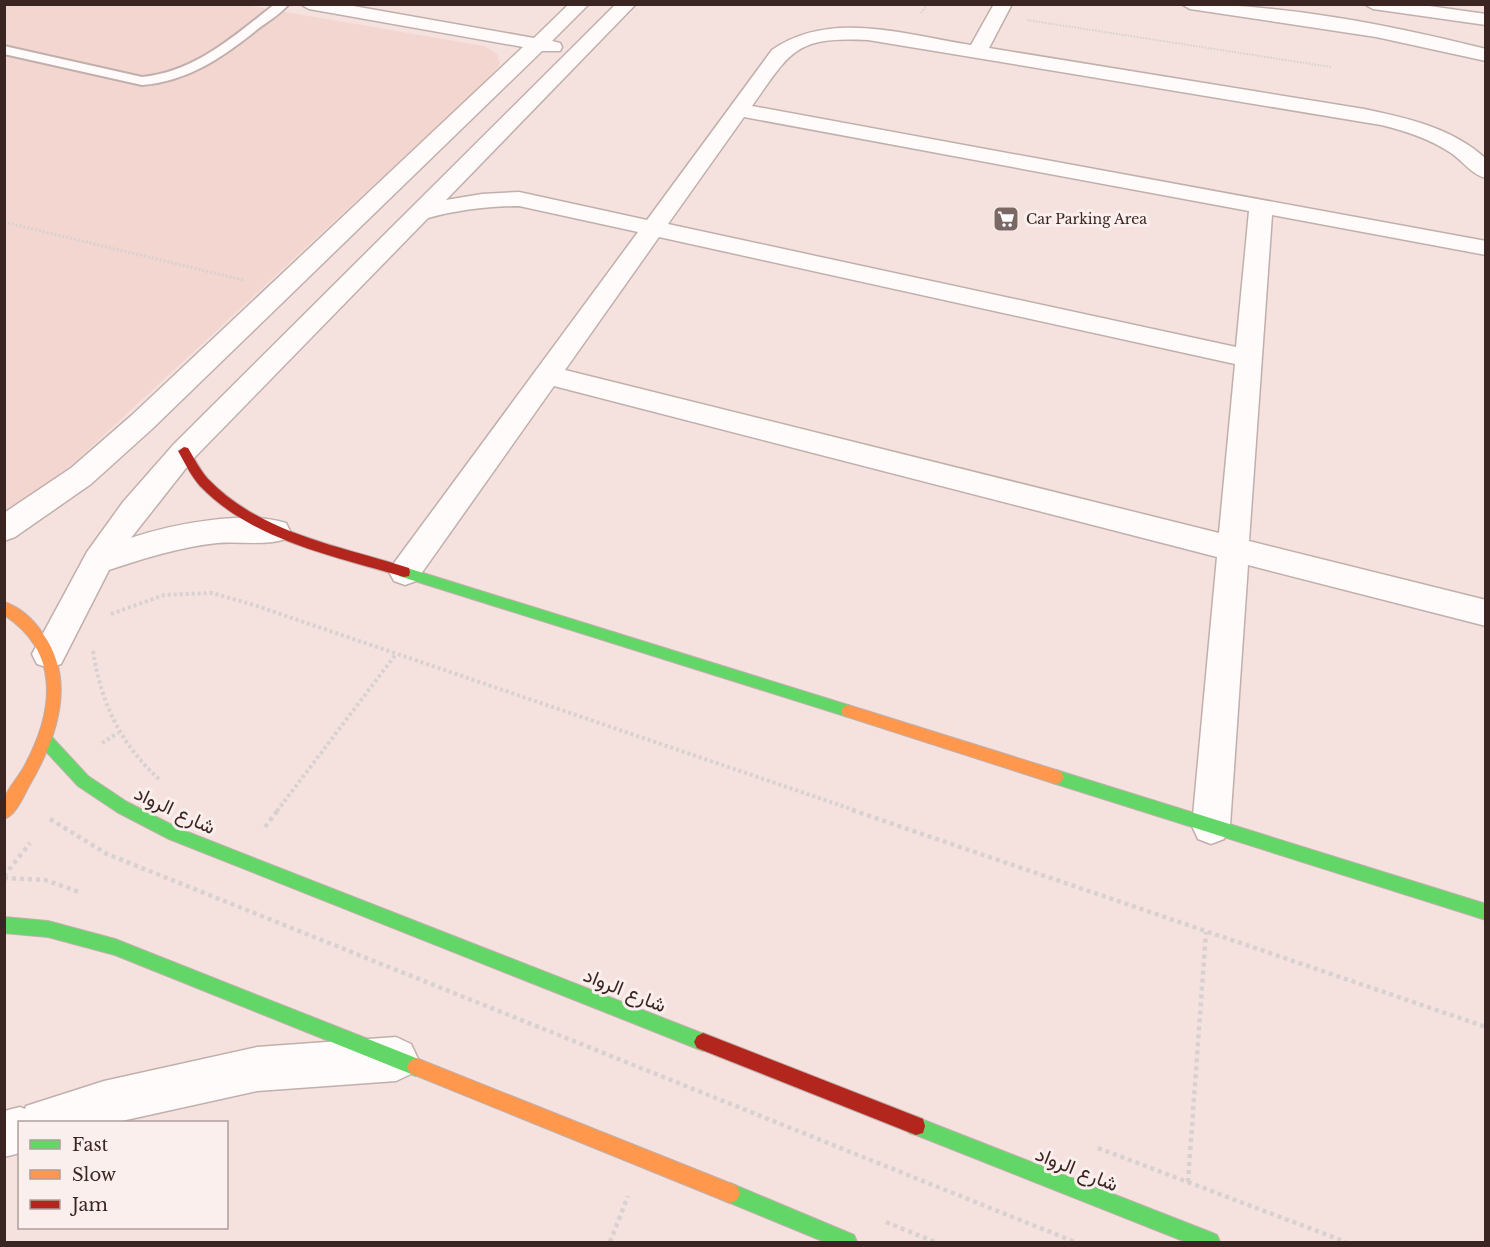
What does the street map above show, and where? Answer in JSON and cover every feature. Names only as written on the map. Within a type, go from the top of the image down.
[{"type":"street","points":[[309,4],[542,33],[588,44]]},
{"type":"street","points":[[411,4],[510,21]]},
{"type":"street","points":[[4,529],[81,476],[142,422],[281,290],[542,33],[580,4]]},
{"type":"street","points":[[49,654],[63,632],[98,561],[134,510],[184,451],[420,213],[486,167],[588,44],[627,4]]},
{"type":"street","points":[[1190,4],[1389,33],[1485,55]]},
{"type":"street","points":[[1373,4],[1485,20]]},
{"type":"street","points":[[977,52],[1000,10]]},
{"type":"street","points":[[405,572],[738,110],[779,54],[793,42],[815,35],[841,32],[868,34],[1405,123],[1442,138],[1473,158],[1485,172]]},
{"type":"street","points":[[738,110],[1485,248]]},
{"type":"street","points":[[486,167],[499,186],[519,199]]},
{"type":"street","points":[[420,213],[452,204],[486,199],[519,199],[1250,359]]},
{"type":"street","points":[[1211,826],[1262,206]]},
{"type":"street","points":[[547,375],[1485,613]]},
{"type":"street","points":[[184,451],[204,482],[234,509],[275,531],[1485,912]]},
{"type":"street","points":[[98,561],[168,539],[218,531],[275,531]]},
{"type":"street","points":[[4,607],[19,615],[37,633],[49,654],[55,680],[54,709],[46,741],[30,774],[4,812]]},
{"type":"street","name":"شارع الرواد","points":[[46,741],[83,781],[122,807],[175,834],[1210,1242]]},
{"type":"street","points":[[4,925],[48,928],[115,947],[644,1156],[847,1242]]},
{"type":"street","points":[[45,1121],[104,1103],[257,1069],[399,1059]]},
{"type":"lane","points":[[4,50],[142,81],[158,81],[178,76],[198,66],[283,4]]},
{"type":"path","points":[[1000,10],[1331,67]]},
{"type":"path","points":[[4,222],[281,290]]},
{"type":"path","points":[[63,632],[164,595],[212,593],[254,605],[1485,1027]]},
{"type":"path","points":[[93,620],[96,678],[105,706],[118,733],[132,754],[165,784]]},
{"type":"path","points":[[263,830],[396,654]]},
{"type":"path","points":[[44,826],[51,817],[77,837],[107,854],[1075,1242]]},
{"type":"path","points":[[254,826],[273,834]]},
{"type":"path","points":[[4,876],[38,834]]},
{"type":"path","points":[[1188,1182],[1206,931]]},
{"type":"path","points":[[1087,1144],[1346,1242]]},
{"type":"shaded area","points":[[5,5],[245,5],[484,46],[497,54],[500,64],[492,75],[76,461],[24,504],[5,515]]},
{"type":"traffic: fast","points":[[404,572],[848,711]]},
{"type":"traffic: fast","points":[[46,741],[83,781],[122,807],[175,834],[703,1042]]},
{"type":"traffic: fast","points":[[1056,777],[1486,912]]},
{"type":"traffic: fast","points":[[4,925],[48,929],[115,947],[416,1067]]},
{"type":"traffic: fast","points":[[916,1126],[1210,1242]]},
{"type":"traffic: fast","points":[[730,1193],[847,1242]]},
{"type":"traffic: slow","points":[[4,607],[30,626],[45,648],[53,671],[54,696],[50,721],[42,746],[31,770],[4,812]]},
{"type":"traffic: slow","points":[[848,711],[1056,777]]},
{"type":"traffic: slow","points":[[416,1067],[730,1193]]},
{"type":"traffic: jam","points":[[184,451],[204,482],[223,500],[245,515],[297,539],[404,572]]},
{"type":"traffic: jam","points":[[703,1042],[916,1126]]},
{"type":"place","name":"Car Parking Area","points":[[1006,219]]}]
